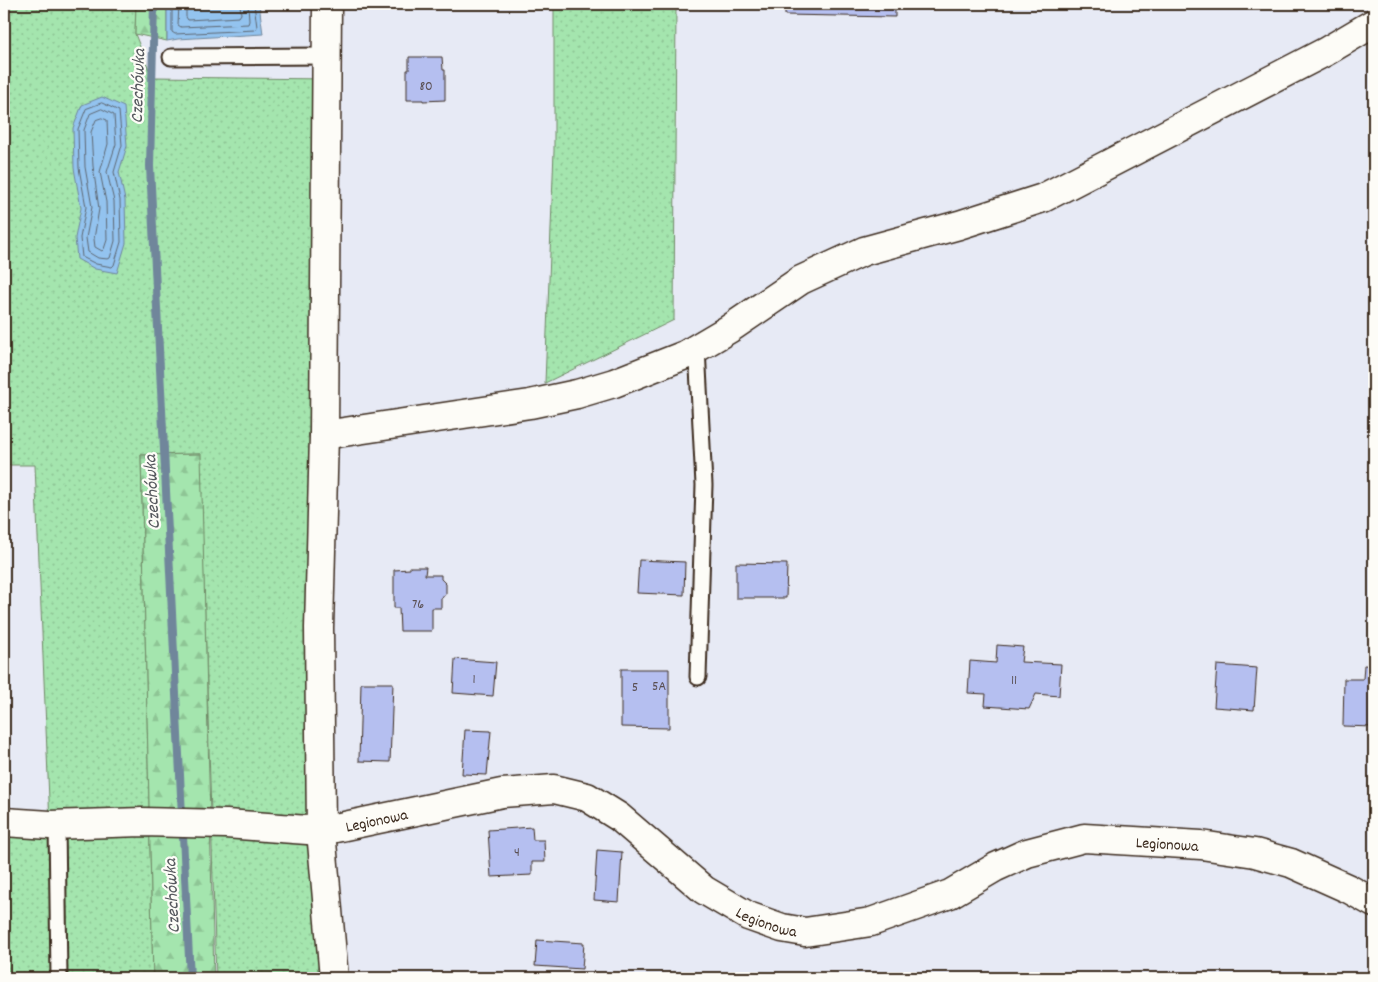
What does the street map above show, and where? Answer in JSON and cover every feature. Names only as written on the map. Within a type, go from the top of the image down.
[{"type":"street","points":[[327,4],[324,435],[319,628],[321,831],[334,978]]},
{"type":"street","points":[[324,435],[530,404],[577,394],[614,383],[685,355],[729,329],[801,280],[864,252],[959,226],[1043,198],[1325,52],[1374,23]]},
{"type":"street","name":"Legionowa","points":[[4,822],[57,824],[142,822],[226,824],[321,831],[502,793],[554,789],[587,797],[619,817],[704,890],[748,916],[782,928],[805,932],[871,922],[950,894],[996,867],[1027,853],[1084,838],[1201,845],[1255,853],[1291,863],[1349,889],[1374,903]]},
{"type":"lane","points":[[171,58],[327,56]]},
{"type":"lane","points":[[697,348],[704,485],[698,677]]},
{"type":"lane","points":[[57,824],[59,978]]},
{"type":"green space","points":[[4,4],[136,4],[135,34],[152,77],[327,79],[324,978],[216,978],[200,454],[141,455],[153,978],[4,978],[4,822],[50,824],[35,465],[4,465]]},
{"type":"green space","points":[[136,4],[167,4],[167,41],[135,34]]},
{"type":"green space","points":[[554,4],[676,4],[674,320],[545,383],[554,151]]},
{"type":"green space","points":[[201,454],[214,978],[153,978],[141,455]]},
{"type":"water","points":[[167,4],[259,4],[263,34],[167,41]]},
{"type":"water","points":[[102,97],[124,107],[127,146],[119,172],[125,200],[126,243],[117,273],[95,269],[77,259],[75,238],[81,208],[74,168],[73,128],[82,105]]},
{"type":"building","points":[[785,4],[895,4],[895,17],[785,15]]},
{"type":"building","points":[[409,57],[442,57],[443,70],[445,70],[445,100],[407,100]]},
{"type":"building","points":[[639,560],[685,562],[684,595],[637,593]]},
{"type":"building","points":[[736,563],[787,564],[786,598],[736,598]]},
{"type":"building","points":[[410,567],[426,567],[425,575],[441,575],[441,579],[446,584],[446,593],[441,598],[441,608],[432,608],[432,631],[400,631],[399,608],[394,608],[394,570],[410,569]]},
{"type":"building","points":[[997,645],[1023,647],[1021,662],[1061,664],[1059,696],[1036,694],[1029,709],[985,706],[986,694],[968,693],[970,661],[996,663]]},
{"type":"building","points":[[455,659],[496,662],[493,696],[453,693]]},
{"type":"building","points":[[1217,665],[1257,668],[1254,710],[1214,707]]},
{"type":"building","points":[[1364,665],[1374,666],[1374,727],[1343,726],[1344,679],[1363,679]]},
{"type":"building","points":[[621,669],[669,669],[669,728],[621,727]]},
{"type":"building","points":[[361,683],[393,683],[390,762],[359,761]]},
{"type":"building","points":[[465,730],[491,731],[487,775],[462,774]]},
{"type":"building","points":[[532,827],[533,840],[544,840],[545,862],[532,862],[532,875],[491,877],[488,830]]},
{"type":"building","points":[[597,850],[622,852],[619,902],[594,900]]},
{"type":"building","points":[[537,940],[584,943],[582,969],[535,966]]},
{"type":"waterway","name":"Czechówka","points":[[154,4],[150,166],[190,978]]}]
